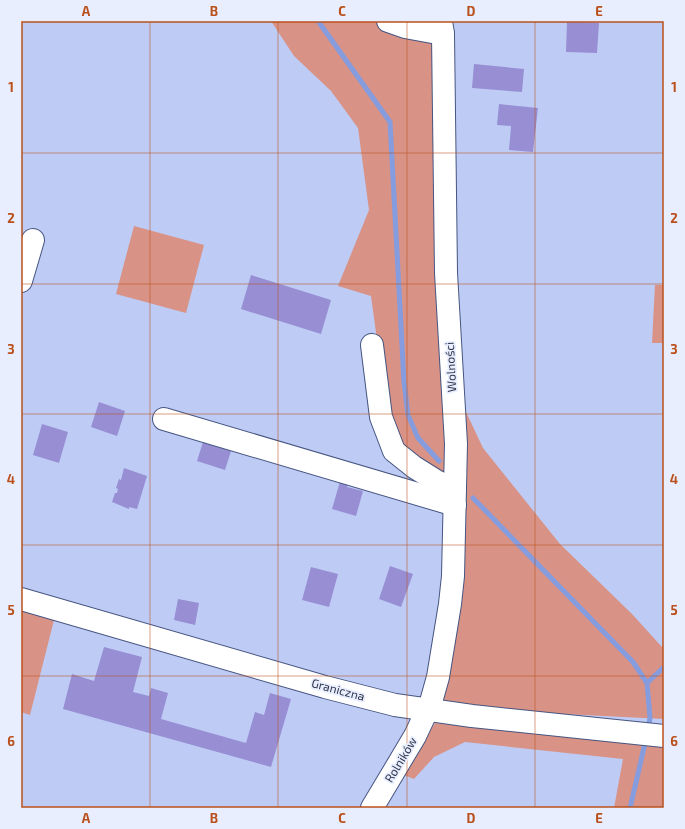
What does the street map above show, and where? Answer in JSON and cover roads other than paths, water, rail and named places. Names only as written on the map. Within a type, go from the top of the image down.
[{"type":"street","points":[[388,21],[406,27],[442,27]]},
{"type":"street","name":"Wolności","points":[[427,711],[438,677],[450,604],[453,576],[455,497],[456,444],[446,273],[442,27]]},
{"type":"street","points":[[21,281],[33,240]]},
{"type":"street","points":[[372,345],[381,417],[394,451],[414,467],[438,482],[455,497]]},
{"type":"street","points":[[164,418],[455,497]]},
{"type":"street","name":"Graniczna","points":[[21,599],[395,706],[427,711],[660,735]]},
{"type":"street","name":"Rolników","points":[[372,808],[415,736],[427,711]]},
{"type":"waterway","points":[[318,21],[390,122],[404,382],[408,415],[418,438],[439,461]]},
{"type":"waterway","points":[[473,498],[633,662],[647,683],[650,718],[648,729]]},
{"type":"waterway","points":[[647,683],[664,667]]},
{"type":"waterway","points":[[630,808],[646,739]]}]
